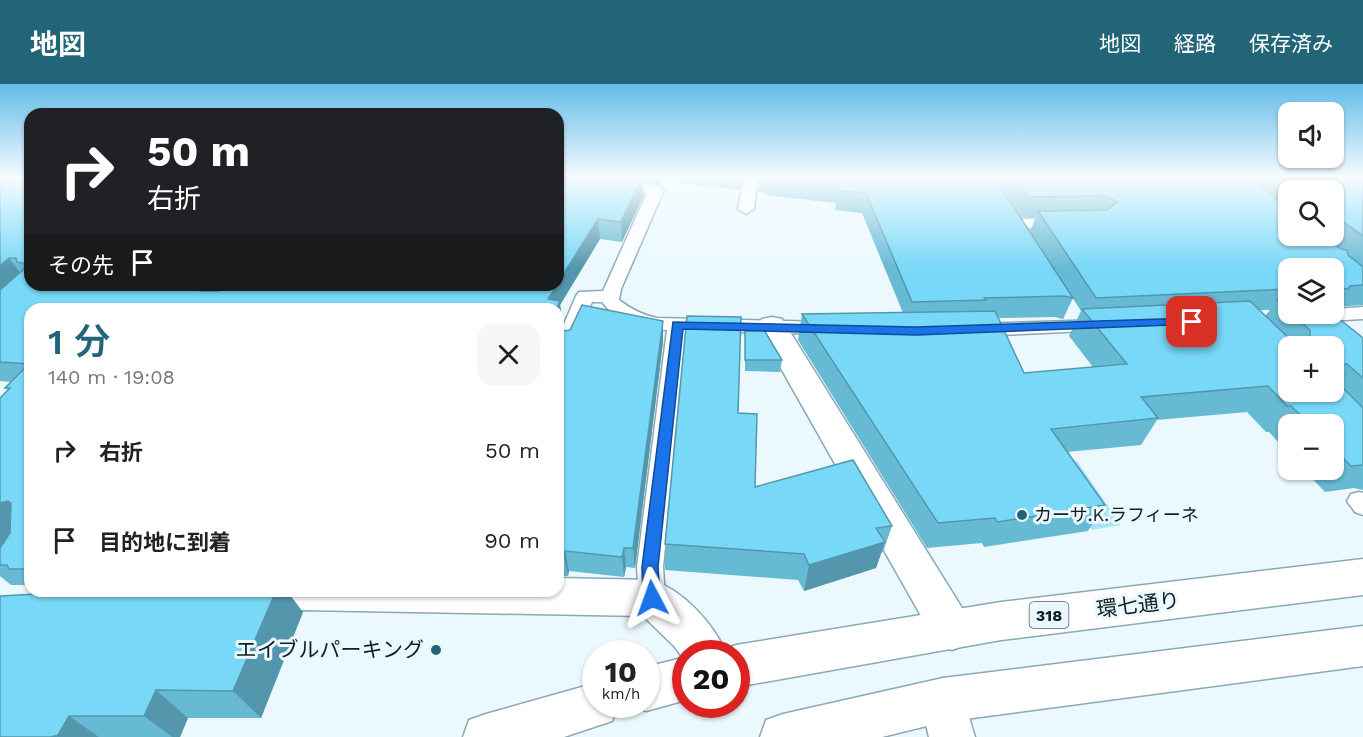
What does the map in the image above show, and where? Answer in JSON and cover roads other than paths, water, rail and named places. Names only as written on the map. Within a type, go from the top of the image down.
[{"type":"main road","points":[[772,327],[952,630]]},
{"type":"main road","name":"環七通り","points":[[750,664],[1001,621],[1363,578]]},
{"type":"main road","points":[[564,596],[652,598],[694,640]]},
{"type":"main road","points":[[783,737],[947,718],[1363,646]]},
{"type":"main road","points":[[486,737],[582,709]]},
{"type":"lane","points":[[648,207],[612,290],[610,301],[621,312],[638,321],[677,325],[844,329]]},
{"type":"lane","points":[[1004,207],[1027,242]]},
{"type":"lane","points":[[1015,224],[1074,223]]},
{"type":"lane","points":[[564,346],[585,296],[611,297]]},
{"type":"lane","points":[[1068,308],[1080,327]]},
{"type":"lane","points":[[1344,314],[1363,313]]},
{"type":"lane","points":[[652,598],[650,567],[677,325]]},
{"type":"lane","points":[[963,330],[1125,325]]},
{"type":"place","name":"カーサ.K.ラフィーネ","points":[[1022,515]]},
{"type":"place","name":"エイブルパーキング","points":[[436,650]]}]
